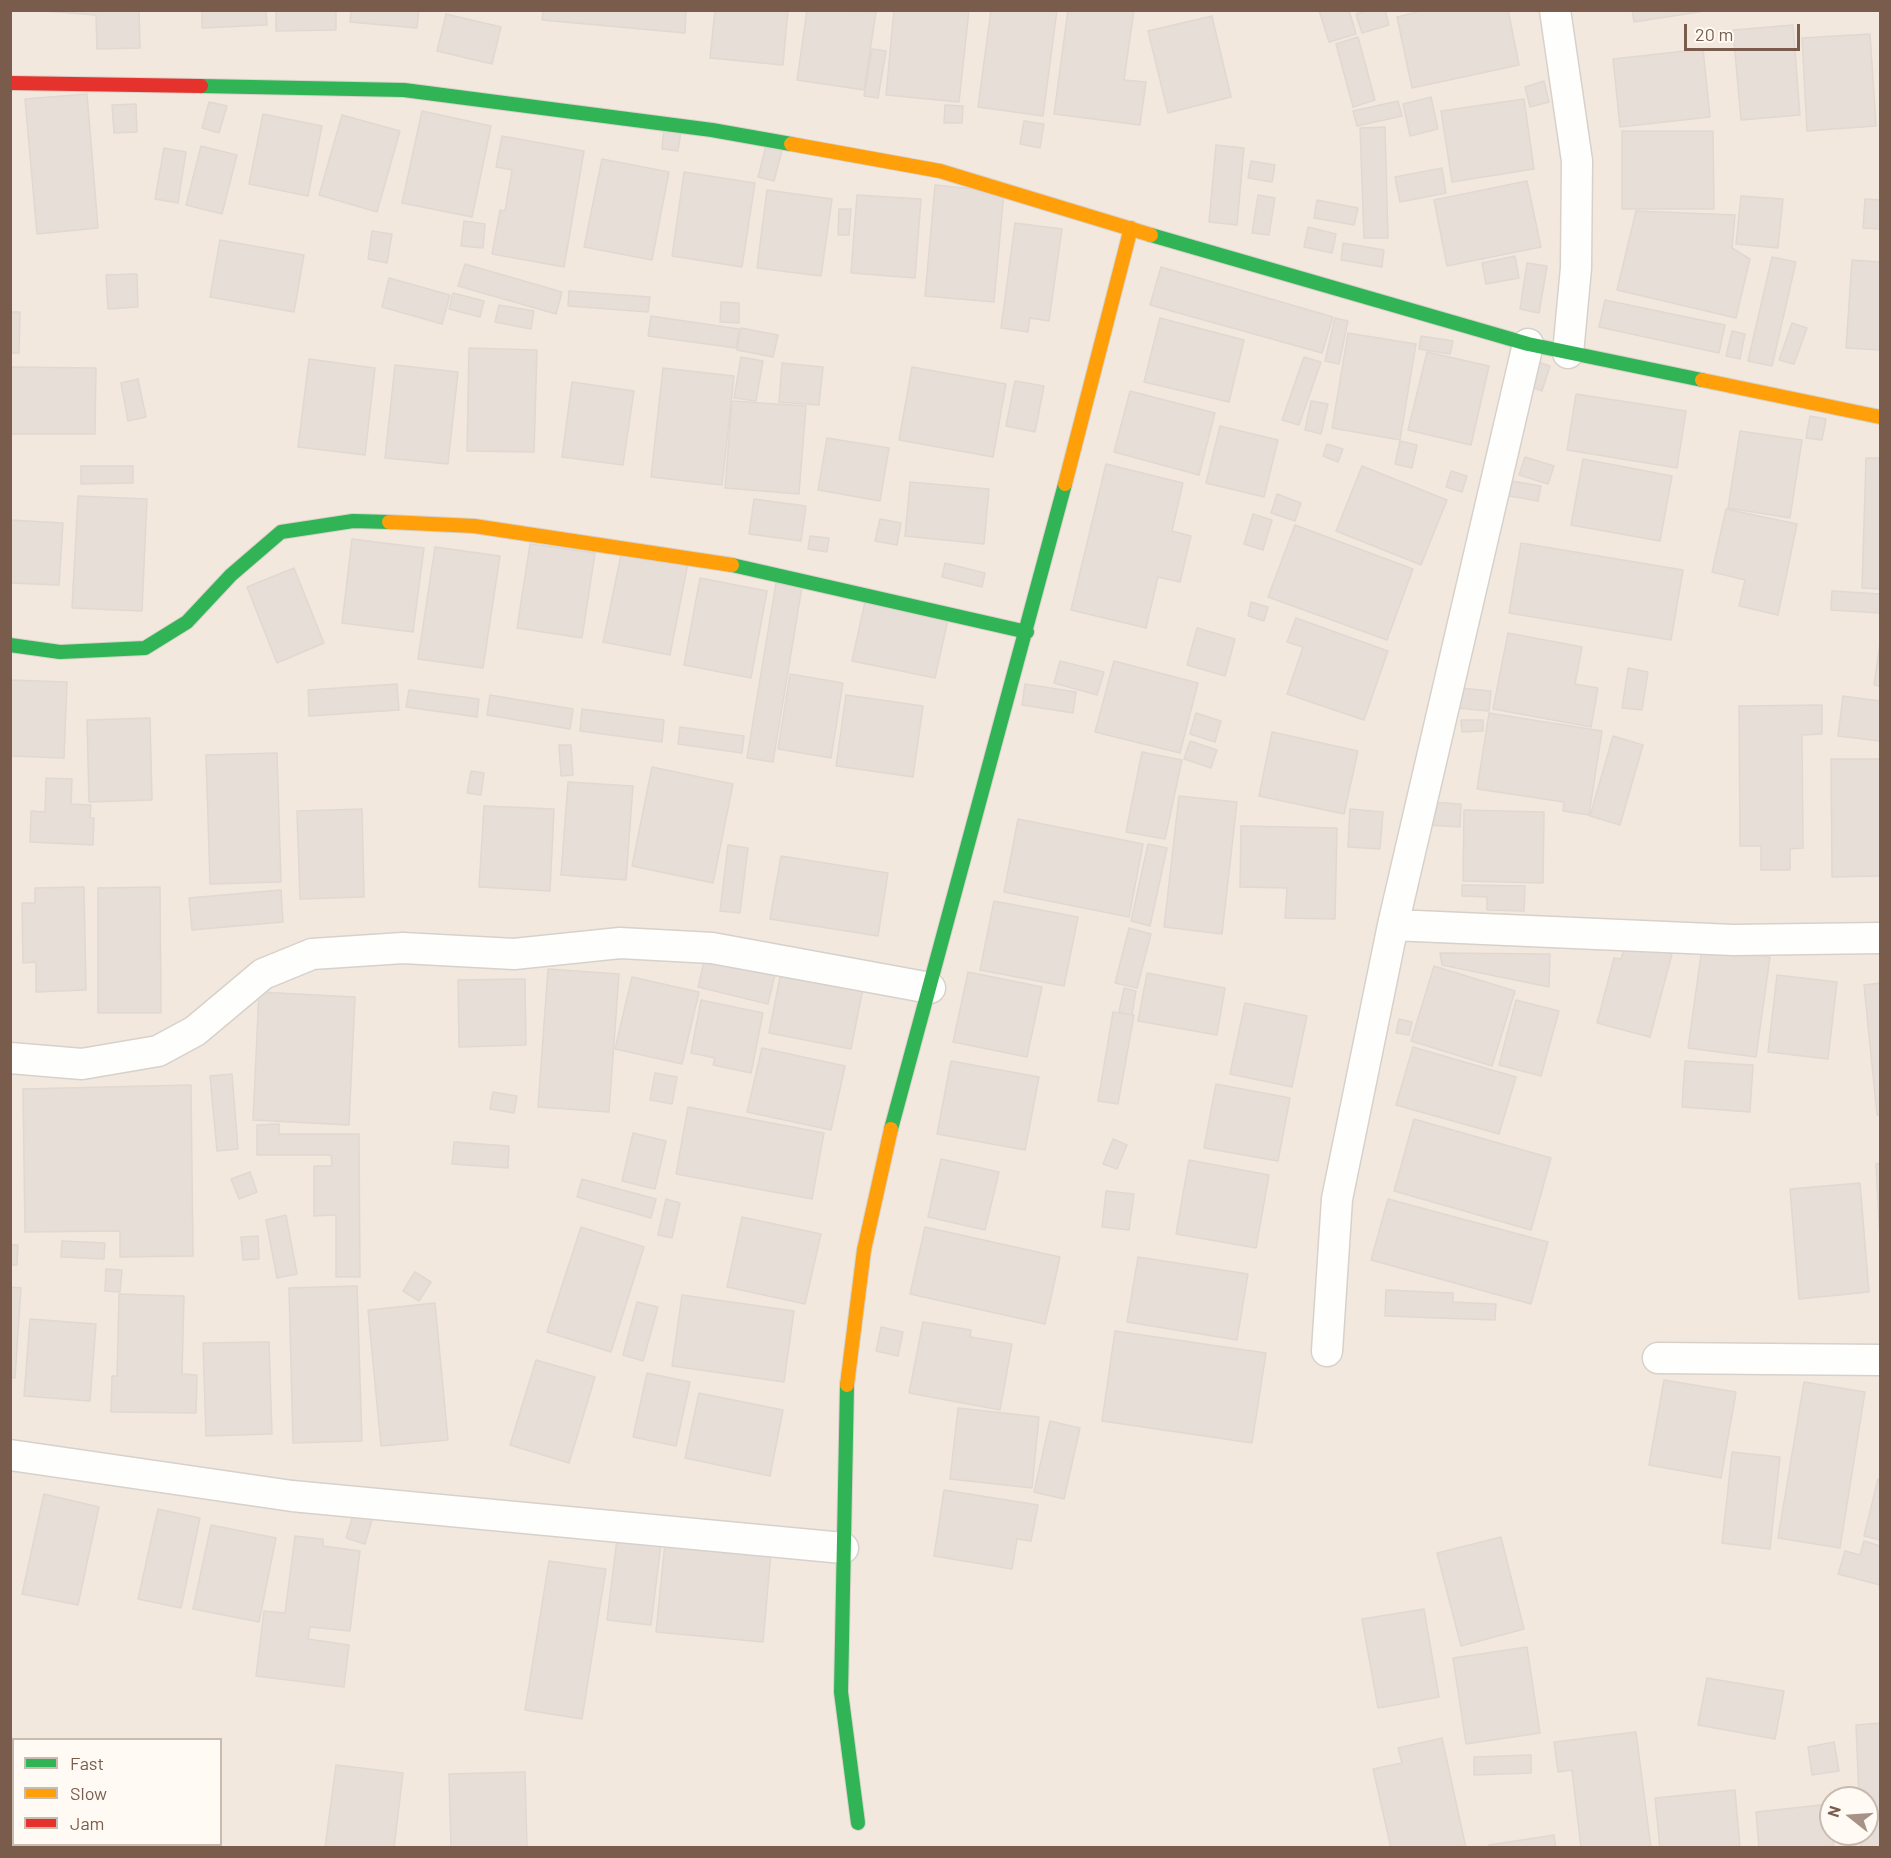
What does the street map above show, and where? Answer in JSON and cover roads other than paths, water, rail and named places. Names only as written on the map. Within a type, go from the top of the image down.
[{"type":"street","points":[[1555,10],[1577,161],[1576,268],[1568,353]]},
{"type":"street","points":[[10,83],[404,90],[712,130],[940,171],[1215,255],[1528,344],[1881,417]]},
{"type":"street","points":[[858,1823],[841,1692],[846,1397],[864,1250],[898,1100],[1027,632],[1131,228]]},
{"type":"street","points":[[1327,1351],[1337,1199],[1393,925],[1528,344]]},
{"type":"street","points":[[10,645],[60,652],[145,648],[187,622],[231,575],[281,532],[353,521],[474,526],[740,566],[1027,632]]},
{"type":"street","points":[[1393,925],[1733,940],[1881,938]]},
{"type":"street","points":[[10,1058],[82,1064],[158,1051],[195,1031],[264,974],[312,954],[403,948],[514,954],[620,943],[712,948],[930,988]]},
{"type":"street","points":[[1658,1358],[1881,1360]]},
{"type":"street","points":[[10,1455],[292,1496],[843,1548]]}]
